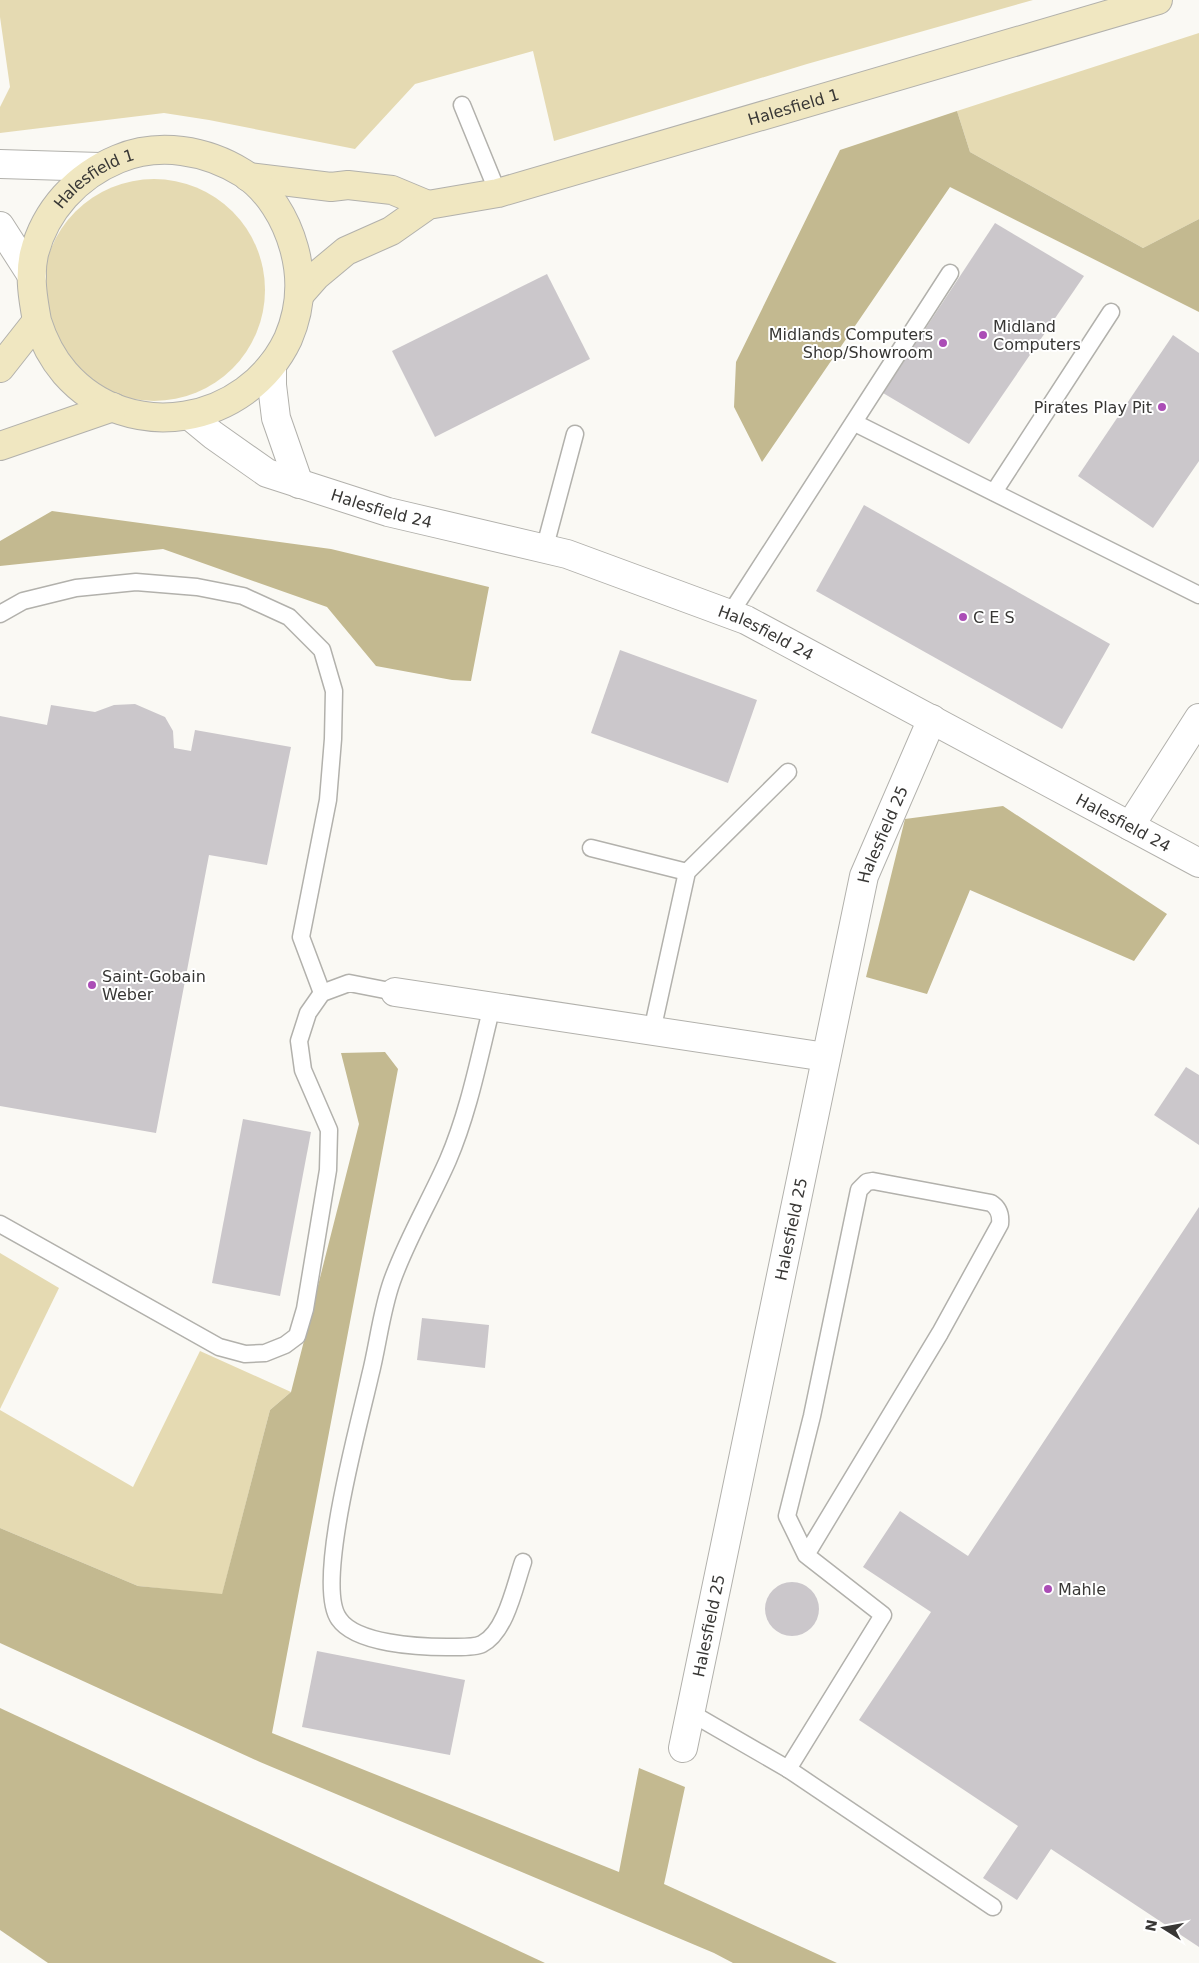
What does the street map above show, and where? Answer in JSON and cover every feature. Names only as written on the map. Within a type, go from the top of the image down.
[{"type":"street","name":"Halesfield 1","points":[[301,293],[316,276],[346,251],[391,231],[428,205],[498,194],[1158,0]]},
{"type":"street","name":"Halesfield 1","points":[[142,151],[187,151],[216,159],[248,177],[264,192],[279,211],[289,230],[300,273],[301,293],[291,332],[272,365],[259,380],[235,398],[190,416],[151,417],[113,407],[79,386],[65,372],[44,340],[37,321],[32,298],[34,254],[52,213],[65,195],[80,180],[100,166],[142,151]]},
{"type":"street","points":[[0,164],[100,166]]},
{"type":"street","name":"Halesfield 1","points":[[248,177],[331,187],[348,185],[392,190],[428,205]]},
{"type":"street","points":[[0,226],[32,276]]},
{"type":"street","points":[[0,368],[37,321]]},
{"type":"street","points":[[272,365],[272,385],[276,418],[299,484]]},
{"type":"street","points":[[0,446],[113,407]]},
{"type":"street","name":"Halesfield 24","points":[[190,416],[232,449],[267,472],[299,484],[388,512],[567,554],[746,620],[1199,863]]},
{"type":"street","points":[[1130,826],[1199,718]]},
{"type":"street","name":"Halesfield 25","points":[[684,1748],[864,876],[932,719]]},
{"type":"street","points":[[395,992],[826,1057]]},
{"type":"lane","points":[[462,105],[498,194]]},
{"type":"lane","points":[[730,614],[950,273]]},
{"type":"lane","points":[[994,492],[1111,312]]},
{"type":"lane","points":[[855,423],[1199,595]]},
{"type":"lane","points":[[544,550],[575,434]]},
{"type":"lane","points":[[0,614],[23,601],[76,588],[136,582],[197,587],[243,596],[289,617],[322,650],[334,691],[333,739],[328,800],[301,937],[322,993]]},
{"type":"lane","points":[[652,1031],[686,872],[788,772]]},
{"type":"lane","points":[[591,848],[686,872]]},
{"type":"lane","points":[[0,1224],[219,1346],[244,1354],[266,1353],[285,1345],[297,1336],[305,1308],[328,1170],[329,1130],[303,1070],[300,1041],[308,1013],[322,993],[349,984],[395,992]]},
{"type":"lane","points":[[492,1006],[468,1102],[448,1159],[392,1281],[382,1318],[371,1374],[345,1482],[331,1580],[333,1609],[339,1620],[349,1629],[361,1636],[375,1640],[438,1647],[481,1644],[493,1636],[503,1621],[522,1562]]},
{"type":"lane","points":[[788,1769],[882,1615],[806,1554],[787,1516],[812,1416],[859,1190],[867,1182],[873,1181],[991,1203],[997,1206],[1001,1217],[1000,1224],[940,1333],[806,1554]]},
{"type":"lane","points":[[691,1713],[788,1769],[993,1907]]},
{"type":"shaded area","points":[[0,0],[1033,0],[807,64],[554,141],[533,51],[415,84],[355,149],[164,113],[0,133],[0,107],[10,87],[0,17]]},
{"type":"shaded area","points":[[1199,33],[1199,219],[1143,248],[970,152],[957,111]]},
{"type":"shaded area","points":[[957,111],[970,152],[1143,248],[1199,219],[1199,312],[950,187],[762,462],[734,407],[736,362],[840,150]]},
{"type":"shaded area","points":[[154,179],[186,184],[196,188],[215,198],[232,212],[246,229],[256,248],[260,258],[265,290],[260,322],[256,332],[246,351],[232,368],[215,382],[196,392],[186,396],[154,401],[122,396],[112,392],[93,382],[76,368],[62,351],[52,332],[48,322],[43,290],[48,258],[52,248],[62,229],[76,212],[93,198],[112,188],[122,184]]},
{"type":"shaded area","points":[[52,511],[331,549],[489,587],[471,681],[452,680],[376,666],[327,607],[163,549],[0,566],[0,541]]},
{"type":"shaded area","points":[[1003,806],[1167,914],[1134,961],[970,890],[927,994],[866,977],[905,819]]},
{"type":"shaded area","points":[[385,1052],[398,1069],[272,1733],[619,1872],[639,1768],[685,1787],[664,1884],[837,1963],[733,1963],[714,1953],[260,1762],[0,1643],[0,1528],[138,1586],[222,1594],[270,1410],[291,1392],[359,1124],[341,1053]]},
{"type":"shaded area","points":[[0,1253],[59,1288],[0,1409]]},
{"type":"shaded area","points":[[200,1351],[291,1392],[270,1410],[222,1595],[138,1586],[0,1528],[0,1410],[133,1487]]},
{"type":"shaded area","points":[[0,1708],[545,1963],[48,1963],[0,1930]]},
{"type":"building","name":"Midland Computers","points":[[995,223],[1084,276],[969,444],[883,393]]},
{"type":"building","points":[[547,274],[590,359],[435,437],[392,351]]},
{"type":"building","name":"Pirates Play Pit","points":[[1173,335],[1199,353],[1199,461],[1153,528],[1078,476]]},
{"type":"building","name":"C E S","points":[[864,505],[1110,644],[1062,729],[816,591]]},
{"type":"building","points":[[620,650],[757,700],[728,783],[591,733]]},
{"type":"building","name":"Saint-Gobain Weber","points":[[135,704],[165,717],[173,731],[174,748],[191,751],[195,730],[291,747],[267,865],[209,855],[156,1133],[0,1106],[0,716],[47,725],[51,705],[95,712],[114,705]]},
{"type":"building","points":[[1186,1067],[1199,1075],[1199,1145],[1154,1115]]},
{"type":"building","points":[[243,1119],[311,1132],[280,1296],[212,1283]]},
{"type":"building","name":"Mahle","points":[[1199,1207],[1199,1947],[1051,1849],[1017,1900],[983,1878],[1018,1826],[859,1720],[931,1612],[863,1567],[900,1511],[968,1556]]},
{"type":"building","points":[[422,1318],[489,1325],[485,1368],[417,1360]]},
{"type":"building","points":[[792,1582],[802,1584],[811,1590],[817,1599],[819,1609],[817,1619],[811,1628],[802,1634],[792,1636],[782,1634],[773,1628],[767,1619],[765,1609],[767,1599],[773,1590],[782,1584]]},
{"type":"building","points":[[317,1651],[465,1680],[450,1755],[302,1727]]},
{"type":"place","name":"Midland Computers","points":[[983,335]]},
{"type":"place","name":"Midlands Computers Shop/Showroom","points":[[943,343]]},
{"type":"place","name":"Pirates Play Pit","points":[[1162,407]]},
{"type":"place","name":"C E S","points":[[963,617]]},
{"type":"place","name":"Saint-Gobain Weber","points":[[92,985]]},
{"type":"place","name":"Mahle","points":[[1048,1589]]}]
